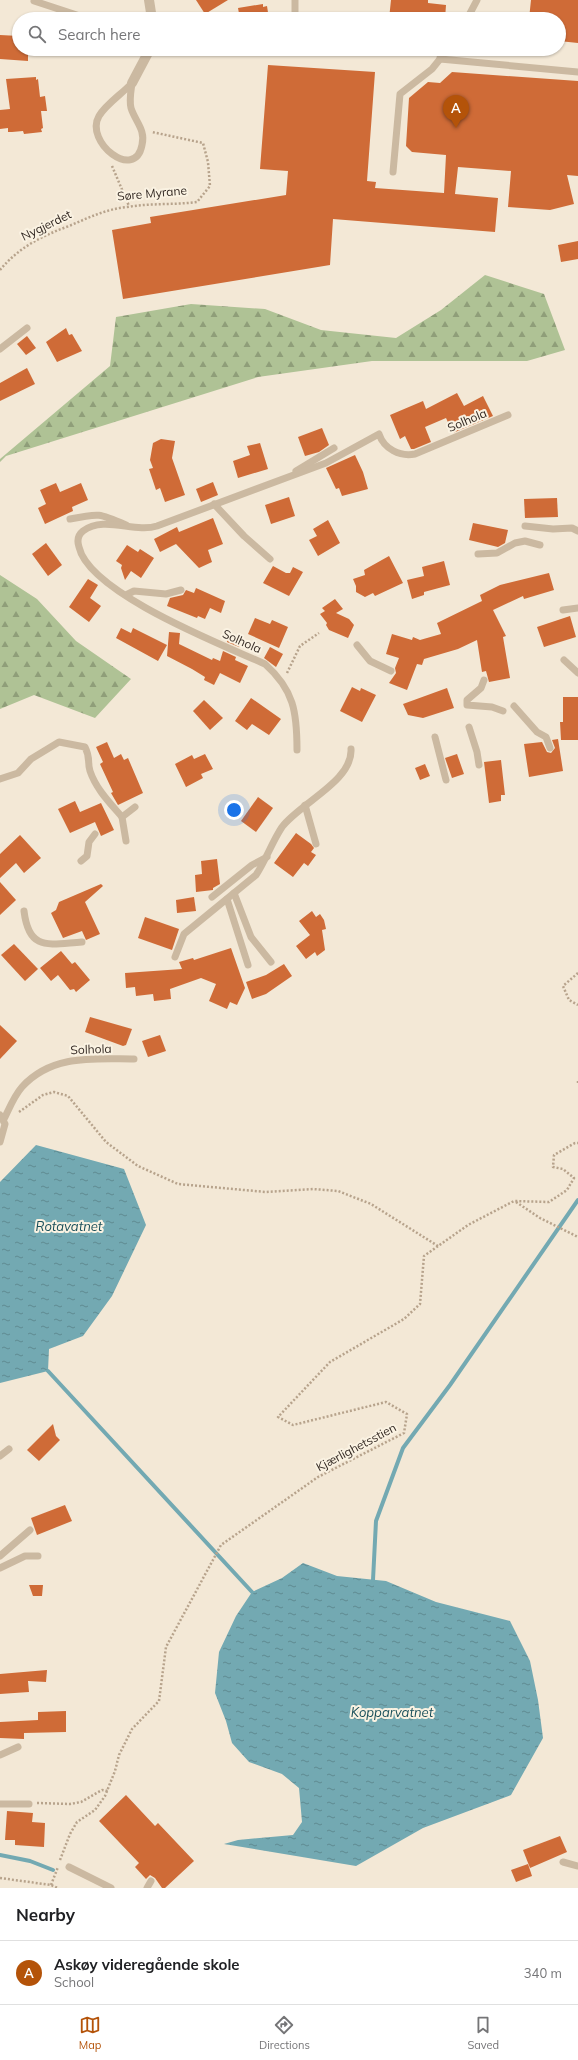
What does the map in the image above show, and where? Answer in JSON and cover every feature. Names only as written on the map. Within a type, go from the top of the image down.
[{"type":"street","points":[[148,0],[149,12]]},
{"type":"street","points":[[132,83],[146,56]]},
{"type":"lane","points":[[295,12],[296,0]]},
{"type":"lane","points":[[471,12],[477,0]]},
{"type":"lane","points":[[34,1],[68,12]]},
{"type":"lane","points":[[393,172],[400,94],[424,76],[440,59],[440,56]]},
{"type":"lane","points":[[440,59],[578,72]]},
{"type":"lane","points":[[132,83],[131,106],[142,130],[143,138],[141,151],[137,156],[129,160],[117,159],[112,156],[104,146],[97,131],[99,116],[132,83]]},
{"type":"lane","points":[[0,349],[27,328]]},
{"type":"lane","name":"Solhola","points":[[298,750],[295,712],[282,681],[265,664],[167,619],[126,595],[91,570],[79,550],[78,543],[82,532],[90,527],[102,524],[132,528],[150,528],[326,463],[379,434],[381,441],[386,447],[408,456],[508,415]]},
{"type":"lane","name":"Solhola","points":[[288,477],[298,469],[334,448]]},
{"type":"lane","points":[[214,504],[244,536],[270,559]]},
{"type":"lane","name":"Solhola","points":[[70,519],[95,514],[113,518],[132,528]]},
{"type":"lane","points":[[525,526],[553,529],[572,528],[578,531]]},
{"type":"lane","points":[[478,554],[497,553],[515,543],[525,541],[540,545]]},
{"type":"lane","points":[[126,595],[134,591],[166,594],[181,590]]},
{"type":"lane","points":[[563,610],[578,608]]},
{"type":"lane","points":[[357,645],[370,661],[391,671]]},
{"type":"lane","points":[[566,662],[578,673]]},
{"type":"lane","points":[[484,680],[481,688],[467,700],[467,705],[492,707],[503,711]]},
{"type":"lane","points":[[514,706],[536,732],[546,737],[550,748]]},
{"type":"lane","points":[[469,727],[477,752],[479,765]]},
{"type":"lane","points":[[435,737],[446,780]]},
{"type":"lane","points":[[0,779],[18,773],[31,759],[59,742],[85,747],[90,756],[89,769],[101,792],[122,817],[126,841]]},
{"type":"lane","points":[[175,957],[184,934],[256,875],[282,827],[345,771],[351,749]]},
{"type":"lane","points":[[305,805],[316,844]]},
{"type":"lane","points":[[122,817],[135,807]]},
{"type":"lane","points":[[81,861],[86,856],[88,842],[95,834]]},
{"type":"lane","points":[[212,897],[252,865],[267,857]]},
{"type":"lane","points":[[234,893],[251,937],[271,962]]},
{"type":"lane","points":[[226,899],[248,965]]},
{"type":"lane","points":[[24,911],[26,928],[32,937],[38,941],[46,944],[82,942]]},
{"type":"lane","name":"Solhola","points":[[0,1142],[5,1130],[2,1117],[22,1086],[42,1071],[59,1063],[83,1059],[134,1059]]},
{"type":"lane","points":[[0,1456],[9,1449]]},
{"type":"lane","points":[[0,1556],[30,1530]]},
{"type":"lane","points":[[0,1568],[25,1556],[38,1556]]},
{"type":"lane","points":[[0,1755],[18,1747]]},
{"type":"lane","points":[[0,1804],[29,1804]]},
{"type":"lane","points":[[563,1862],[578,1866]]},
{"type":"lane","points":[[69,1867],[111,1888]]},
{"type":"lane","points":[[147,1888],[151,1881]]},
{"type":"path","name":"Søre Myrane","points":[[108,210],[129,206],[197,202],[210,186],[208,162],[203,144],[142,130]]},
{"type":"path","points":[[112,165],[129,206]]},
{"type":"path","name":"Nygjerdet","points":[[0,270],[26,246],[42,237],[108,210]]},
{"type":"path","points":[[282,681],[300,646],[319,633]]},
{"type":"path","points":[[578,973],[563,986],[569,1000],[578,1006]]},
{"type":"path","points":[[2,1117],[14,1115],[43,1095],[54,1092],[68,1096],[82,1110],[106,1142],[138,1166],[178,1184],[266,1192],[313,1189],[338,1191],[372,1204],[438,1246]]},
{"type":"path","name":"Kjærlighetsstien","points":[[51,1885],[70,1834],[77,1822],[94,1810],[108,1791],[123,1744],[132,1729],[159,1701],[166,1647],[221,1545],[318,1477],[404,1433],[407,1414],[386,1402],[293,1425],[278,1417],[330,1362],[404,1319],[420,1304],[424,1256],[468,1225],[514,1201],[549,1202],[567,1190],[574,1178],[563,1169],[553,1167],[554,1155],[575,1143],[578,1143]]},
{"type":"path","points":[[514,1201],[540,1218],[578,1237]]},
{"type":"path","points":[[29,1804],[70,1804],[81,1802],[102,1790],[108,1791]]},
{"type":"path","points":[[0,1878],[51,1885],[58,1888]]},
{"type":"green space","points":[[485,275],[544,294],[565,350],[527,361],[372,361],[258,377],[6,456],[0,462],[0,459],[110,366],[116,317],[191,304],[265,309],[321,330],[396,338],[441,310]]},
{"type":"green space","points":[[0,575],[37,599],[76,641],[131,679],[95,718],[34,695],[0,709]]},
{"type":"water","name":"Rotavatnet","points":[[36,1145],[124,1169],[146,1225],[112,1296],[83,1336],[49,1349],[48,1371],[0,1383],[0,1182]]},
{"type":"water","name":"Kopparvatnet","points":[[303,1563],[337,1576],[386,1581],[436,1602],[510,1621],[530,1661],[538,1700],[543,1738],[511,1795],[423,1828],[356,1866],[224,1844],[238,1840],[293,1835],[302,1822],[299,1788],[282,1774],[249,1762],[232,1743],[226,1721],[215,1693],[219,1652],[236,1616],[252,1592],[282,1578]]},
{"type":"building","points":[[196,0],[228,0],[208,12],[204,12]]},
{"type":"building","points":[[391,0],[428,0],[428,3],[446,5],[446,12],[390,12]]},
{"type":"building","points":[[531,0],[578,0],[578,43],[566,42],[566,12],[530,12]]},
{"type":"building","points":[[263,4],[263,7],[267,6],[268,12],[239,12],[238,8]]},
{"type":"building","points":[[0,35],[12,36],[12,56],[28,56],[28,61],[0,59]]},
{"type":"building","points":[[268,65],[375,72],[367,181],[376,182],[375,188],[444,193],[446,155],[412,152],[406,146],[409,98],[428,82],[440,83],[452,72],[578,81],[578,176],[567,175],[574,204],[550,210],[508,207],[511,171],[458,167],[455,194],[498,198],[495,232],[333,219],[330,265],[123,299],[112,230],[151,223],[150,217],[286,195],[288,171],[260,169]]},
{"type":"building","points":[[36,77],[36,80],[38,79],[40,97],[45,96],[47,111],[41,111],[42,132],[24,134],[23,131],[8,132],[8,128],[0,129],[0,110],[10,109],[6,79]]},
{"type":"building","points":[[578,241],[578,259],[561,262],[558,245]]},
{"type":"building","points":[[66,328],[69,335],[72,334],[82,351],[57,362],[46,342]]},
{"type":"building","points":[[27,336],[36,348],[26,355],[17,344]]},
{"type":"building","points":[[27,368],[35,384],[0,401],[0,383]]},
{"type":"building","points":[[457,393],[464,406],[483,396],[493,416],[453,433],[446,418],[425,427],[431,442],[414,449],[411,449],[405,436],[400,439],[390,415],[423,401],[426,409]]},
{"type":"building","points":[[322,428],[329,445],[319,452],[305,456],[298,437]]},
{"type":"building","points":[[161,439],[175,441],[172,458],[185,495],[165,502],[160,488],[156,490],[149,469],[153,468],[150,460],[153,443]]},
{"type":"building","points":[[260,443],[268,469],[238,478],[233,461],[250,455],[247,446]]},
{"type":"building","points":[[355,455],[363,472],[368,489],[342,496],[339,488],[336,489],[326,468]]},
{"type":"building","points":[[213,482],[218,495],[201,502],[196,489]]},
{"type":"building","points":[[56,483],[60,492],[81,483],[88,500],[72,507],[73,511],[45,524],[38,508],[46,504],[40,490]]},
{"type":"building","points":[[289,497],[295,516],[271,524],[265,505]]},
{"type":"building","points":[[557,498],[558,517],[525,518],[524,499]]},
{"type":"building","points":[[213,518],[223,544],[208,550],[212,562],[199,568],[176,544],[160,552],[154,539],[177,527],[179,532]]},
{"type":"building","points":[[328,520],[340,543],[318,556],[309,540],[317,536],[313,529]]},
{"type":"building","points":[[473,523],[508,530],[505,543],[498,547],[469,540]]},
{"type":"building","points":[[46,543],[62,565],[48,576],[32,554]]},
{"type":"building","points":[[127,545],[138,552],[140,549],[154,558],[141,578],[131,571],[125,580],[121,568],[122,565],[116,561]]},
{"type":"building","points":[[389,556],[403,583],[375,596],[373,593],[365,597],[356,592],[356,586],[353,579],[365,575],[364,570]]},
{"type":"building","points":[[444,561],[450,585],[424,592],[424,595],[412,599],[407,580],[424,576],[422,567]]},
{"type":"building","points":[[273,566],[286,573],[290,573],[293,567],[303,572],[289,596],[263,583]]},
{"type":"building","points":[[549,573],[554,590],[524,599],[523,596],[493,610],[506,636],[503,637],[510,678],[489,682],[486,671],[482,672],[477,640],[458,649],[424,659],[422,665],[417,664],[407,690],[389,683],[396,673],[395,668],[399,658],[386,654],[392,634],[412,640],[413,637],[420,640],[441,634],[437,623],[482,601],[480,595],[500,585]]},
{"type":"building","points":[[88,579],[98,585],[90,598],[101,606],[89,622],[69,607]]},
{"type":"building","points":[[196,588],[225,601],[221,613],[210,608],[205,619],[198,616],[197,618],[167,606],[170,598],[183,595],[186,590],[194,593]]},
{"type":"building","points":[[335,599],[343,609],[336,613],[349,619],[354,625],[348,638],[329,630],[326,625],[327,623],[320,614],[325,611],[322,608]]},
{"type":"building","points":[[570,616],[576,637],[544,647],[537,627]]},
{"type":"building","points":[[255,618],[270,624],[272,620],[288,627],[279,648],[248,634]]},
{"type":"building","points":[[121,628],[131,633],[133,628],[167,645],[158,661],[116,638]]},
{"type":"building","points":[[169,632],[180,633],[179,644],[212,660],[213,658],[220,661],[223,651],[236,657],[235,660],[248,666],[240,683],[220,673],[214,685],[204,680],[205,677],[167,656]]},
{"type":"building","points":[[228,638],[241,642],[239,647],[227,642]]},
{"type":"building","points":[[270,647],[283,654],[276,667],[264,658]]},
{"type":"building","points":[[352,687],[360,691],[361,688],[376,695],[362,722],[340,711]]},
{"type":"building","points":[[447,688],[454,708],[423,718],[408,715],[403,704]]},
{"type":"building","points":[[563,697],[578,697],[578,740],[561,740],[560,722],[563,722]]},
{"type":"building","points":[[251,698],[281,719],[269,735],[252,724],[247,730],[235,721]]},
{"type":"building","points":[[204,700],[223,718],[210,730],[193,711]]},
{"type":"building","points":[[558,739],[563,771],[529,777],[524,744],[542,742],[547,752],[551,753],[555,748],[552,740]]},
{"type":"building","points":[[107,742],[114,758],[121,754],[124,760],[128,758],[143,793],[118,805],[111,793],[113,792],[100,764],[103,762],[96,747]]},
{"type":"building","points":[[205,754],[213,769],[201,774],[203,778],[186,787],[175,764],[192,755],[194,759]]},
{"type":"building","points":[[457,754],[464,774],[452,778],[445,758]]},
{"type":"building","points":[[501,760],[505,795],[501,795],[501,801],[489,803],[484,762]]},
{"type":"building","points":[[425,764],[430,776],[420,780],[415,768]]},
{"type":"building","points":[[258,797],[273,808],[256,832],[241,821]]},
{"type":"building","points":[[75,801],[80,812],[101,803],[114,830],[101,836],[95,822],[70,833],[58,809]]},
{"type":"building","points":[[296,833],[311,844],[314,848],[311,852],[316,855],[308,866],[304,863],[293,877],[274,863]]},
{"type":"building","points":[[20,835],[41,858],[24,873],[16,863],[0,878],[0,854]]},
{"type":"building","points":[[217,859],[220,884],[213,888],[213,890],[196,892],[195,875],[202,874],[201,861]]},
{"type":"building","points":[[0,882],[16,900],[0,915]]},
{"type":"building","points":[[101,884],[103,886],[85,902],[100,934],[86,940],[82,931],[63,938],[51,913],[56,910],[59,902]]},
{"type":"building","points":[[194,897],[196,911],[177,913],[176,900]]},
{"type":"building","points":[[312,911],[316,917],[320,914],[324,920],[326,929],[322,930],[325,950],[317,956],[315,952],[306,959],[296,946],[310,935],[299,921]]},
{"type":"building","points":[[145,917],[179,929],[172,950],[138,938]]},
{"type":"building","points":[[14,944],[38,969],[25,981],[1,955]]},
{"type":"building","points":[[231,948],[245,988],[237,1005],[230,1002],[227,1009],[209,1001],[216,984],[201,978],[170,989],[171,999],[154,1001],[153,994],[136,996],[135,987],[126,988],[125,973],[182,969],[179,962],[193,958],[194,960]]},
{"type":"building","points":[[61,951],[72,964],[75,962],[90,980],[76,992],[74,989],[70,990],[58,975],[51,981],[40,968]]},
{"type":"building","points":[[284,964],[292,976],[266,994],[252,999],[246,982],[266,975]]},
{"type":"building","points":[[90,1017],[132,1029],[126,1045],[123,1046],[85,1032]]},
{"type":"building","points":[[0,1025],[17,1041],[0,1059]]},
{"type":"building","points":[[160,1035],[166,1051],[148,1057],[142,1041]]},
{"type":"building","points":[[53,1424],[56,1436],[60,1440],[39,1461],[27,1450]]},
{"type":"building","points":[[65,1505],[72,1521],[37,1535],[31,1518]]},
{"type":"building","points":[[29,1585],[43,1585],[42,1596],[33,1596]]},
{"type":"building","points":[[47,1670],[46,1682],[28,1681],[29,1692],[0,1694],[0,1674]]},
{"type":"building","points":[[66,1711],[66,1732],[24,1733],[24,1739],[0,1738],[0,1722],[38,1720],[38,1712]]},
{"type":"building","points":[[126,1795],[155,1826],[158,1823],[194,1861],[165,1888],[162,1888],[155,1878],[150,1875],[146,1879],[135,1867],[139,1863],[99,1821]]},
{"type":"building","points":[[7,1811],[33,1813],[32,1822],[45,1823],[44,1847],[15,1845],[15,1840],[5,1840]]},
{"type":"building","points":[[560,1836],[567,1852],[530,1868],[523,1850]]},
{"type":"building","points":[[528,1864],[532,1876],[516,1882],[511,1870]]},
{"type":"waterway","points":[[373,1580],[376,1521],[403,1448],[450,1385],[578,1200]]},
{"type":"waterway","points":[[48,1371],[252,1592]]},
{"type":"waterway","points":[[0,1855],[30,1861],[53,1870]]},
{"type":"place","name":"Askøy videregående skole","points":[[456,128]]}]
